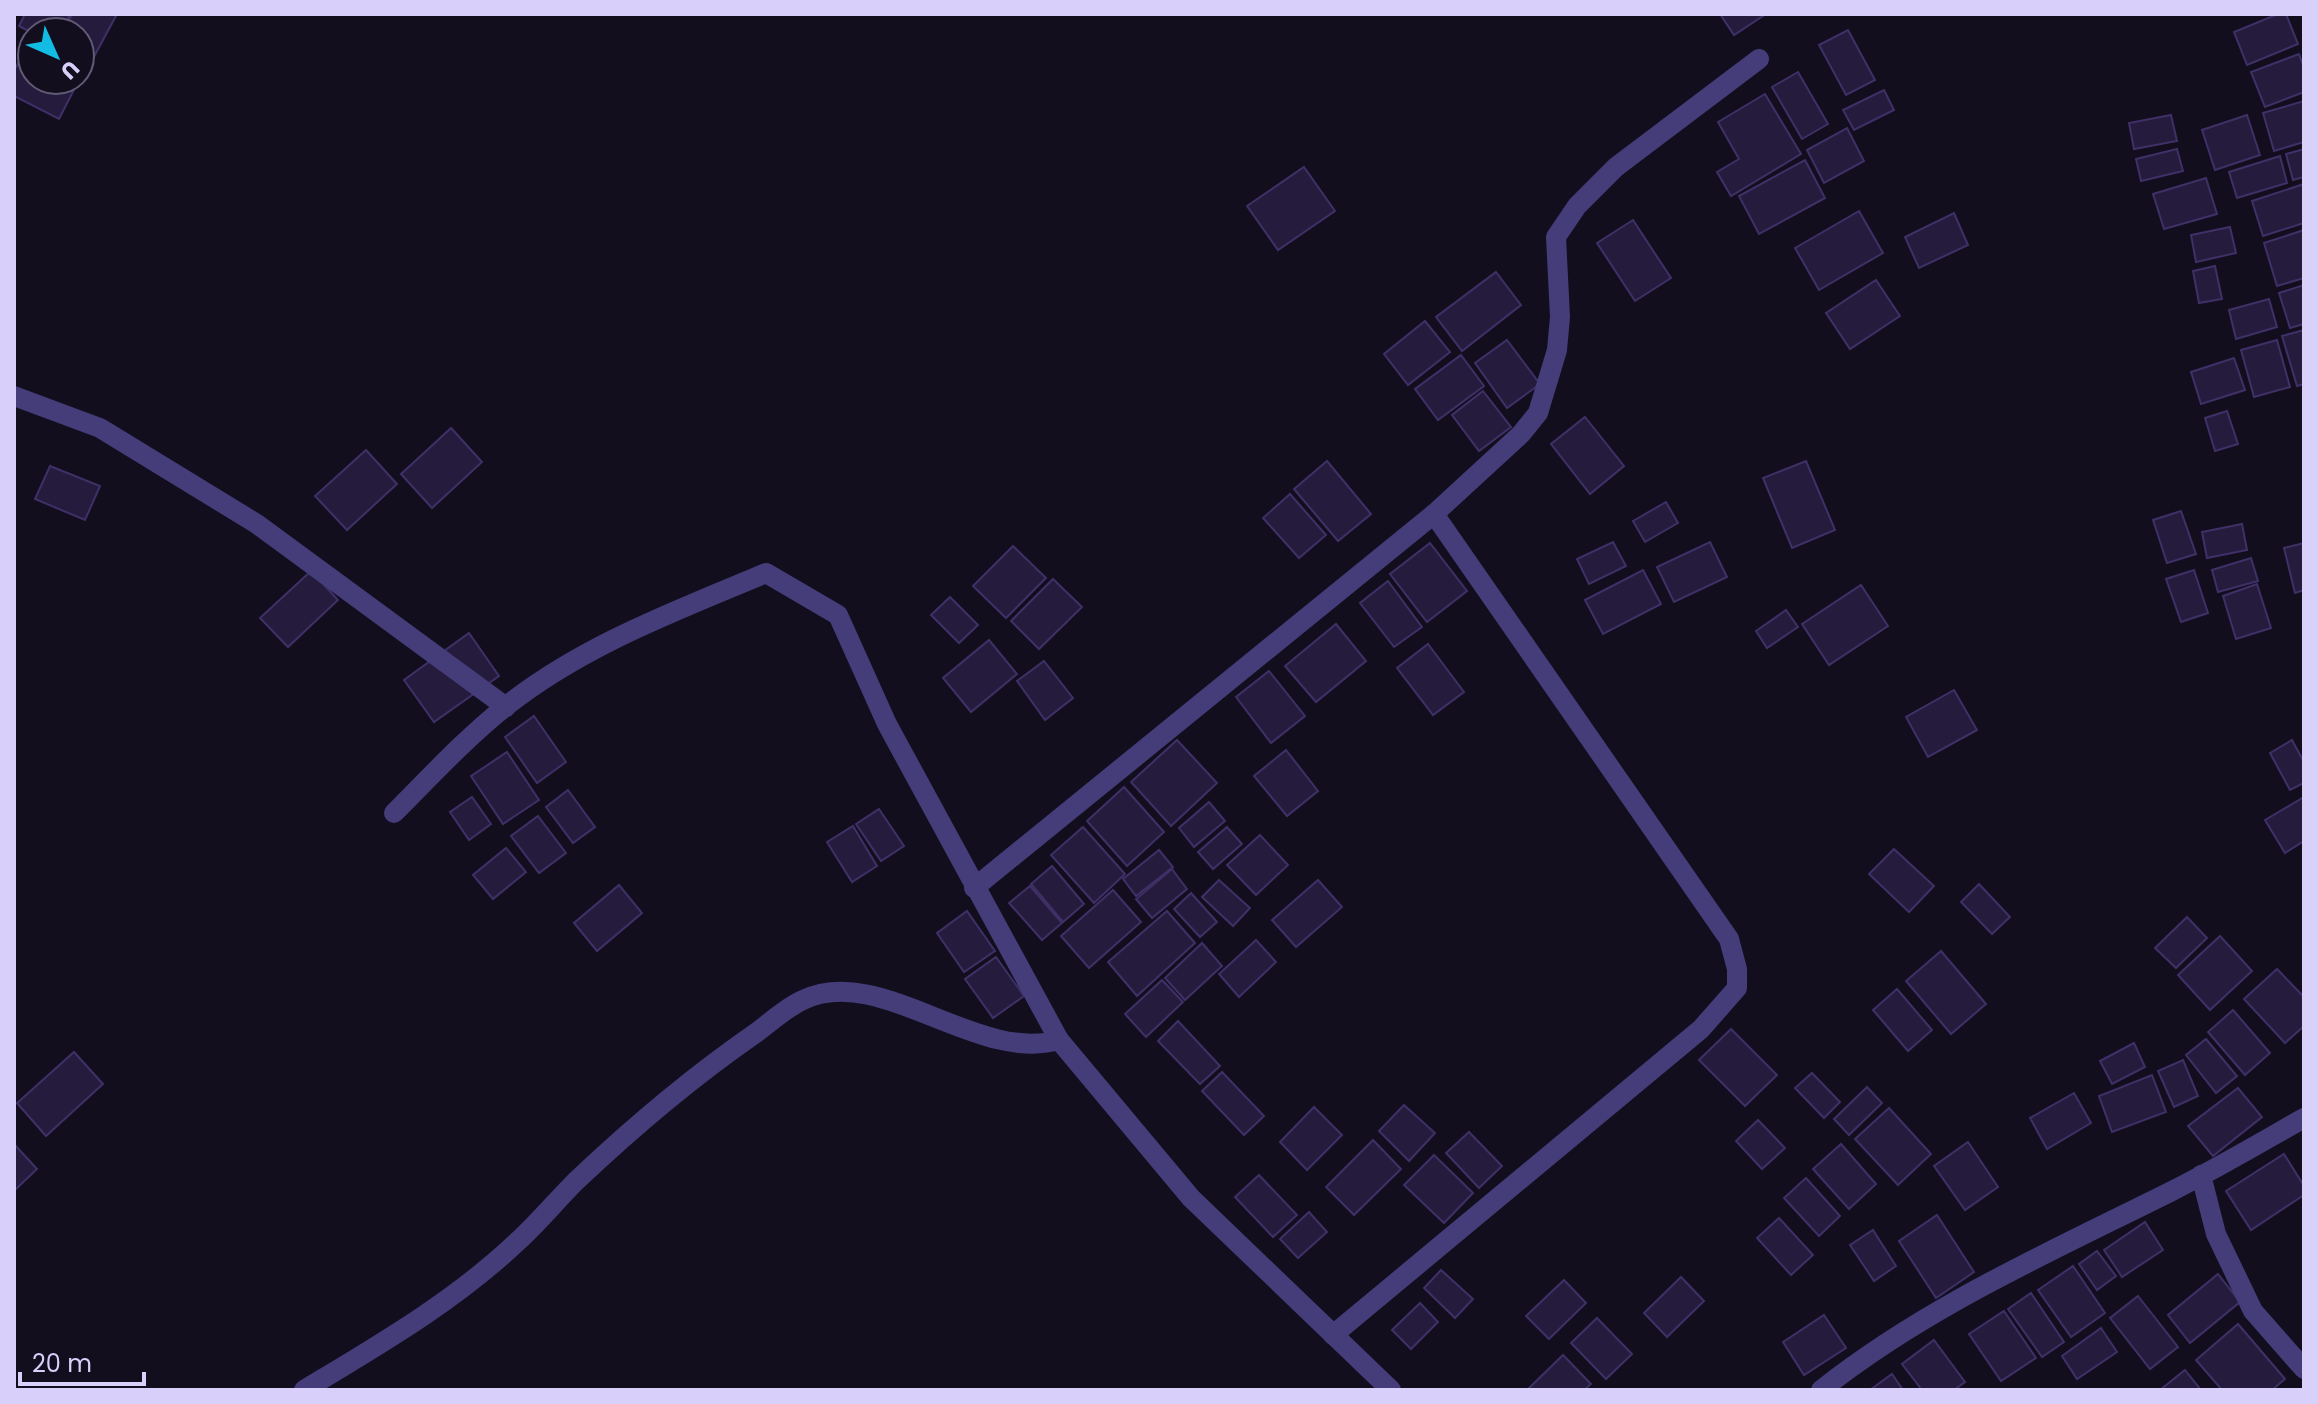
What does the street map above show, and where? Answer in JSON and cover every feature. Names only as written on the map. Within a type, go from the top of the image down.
[{"type":"street","points":[[974,888],[1434,514],[1538,413],[1557,350],[1560,317],[1556,237],[1616,167],[1759,59]]},
{"type":"street","points":[[14,396],[100,428],[257,524],[506,707]]},
{"type":"street","points":[[1333,1335],[1701,1029],[1737,988],[1737,969],[1729,939],[1434,514]]},
{"type":"street","points":[[394,813],[506,707],[563,667],[627,631],[766,573],[838,615],[887,724],[1059,1040],[1191,1198],[1391,1390]]},
{"type":"street","points":[[304,1390],[440,1303],[516,1243],[576,1181],[663,1105],[725,1054],[804,999],[846,992],[905,1006],[976,1034],[1018,1044],[1044,1045],[1059,1040]]},
{"type":"street","points":[[1821,1390],[1868,1352],[1994,1278],[2201,1175],[2304,1118]]},
{"type":"street","points":[[2201,1175],[2216,1234],[2253,1311],[2304,1369]]},
{"type":"building","points":[[25,14],[70,14],[69,16]]},
{"type":"building","points":[[117,14],[96,53],[96,16],[71,16]]},
{"type":"building","points":[[1720,14],[1762,14],[1763,16],[1734,35]]},
{"type":"building","points":[[2278,14],[2286,14],[2298,44],[2247,65],[2234,32]]},
{"type":"building","points":[[1848,30],[1875,80],[1846,95],[1819,45]]},
{"type":"building","points":[[2299,54],[2304,68],[2304,92],[2265,107],[2251,72]]},
{"type":"building","points":[[16,67],[16,96],[71,96],[59,119],[14,96]]},
{"type":"building","points":[[1798,72],[1828,124],[1802,139],[1772,87]]},
{"type":"building","points":[[1884,90],[1894,110],[1854,130],[1843,110]]},
{"type":"building","points":[[1765,94],[1801,154],[1731,196],[1717,172],[1739,159],[1718,122]]},
{"type":"building","points":[[2304,101],[2304,142],[2274,151],[2263,113]]},
{"type":"building","points":[[2171,115],[2177,141],[2134,149],[2129,123]]},
{"type":"building","points":[[2247,115],[2260,155],[2215,170],[2202,130]]},
{"type":"building","points":[[1847,128],[1864,161],[1824,183],[1807,150]]},
{"type":"building","points":[[2177,149],[2183,171],[2141,181],[2136,159]]},
{"type":"building","points":[[2304,149],[2304,177],[2293,180],[2286,154]]},
{"type":"building","points":[[2280,156],[2287,183],[2237,198],[2229,172]]},
{"type":"building","points":[[1805,160],[1825,198],[1759,234],[1739,196]]},
{"type":"building","points":[[1304,167],[1335,211],[1278,250],[1247,206]]},
{"type":"building","points":[[2206,178],[2217,214],[2164,229],[2153,194]]},
{"type":"building","points":[[2304,184],[2304,223],[2263,236],[2252,201]]},
{"type":"building","points":[[1859,211],[1883,253],[1819,290],[1795,248]]},
{"type":"building","points":[[1954,213],[1968,245],[1919,268],[1905,237]]},
{"type":"building","points":[[1633,220],[1671,278],[1635,301],[1597,243]]},
{"type":"building","points":[[2230,227],[2236,253],[2196,262],[2191,235]]},
{"type":"building","points":[[2304,230],[2304,278],[2277,286],[2264,243]]},
{"type":"building","points":[[2215,266],[2222,299],[2199,303],[2193,271]]},
{"type":"building","points":[[1496,272],[1521,305],[1462,351],[1436,317]]},
{"type":"building","points":[[1876,280],[1900,316],[1850,349],[1826,313]]},
{"type":"building","points":[[2304,285],[2304,324],[2290,328],[2279,293]]},
{"type":"building","points":[[2269,299],[2277,327],[2236,339],[2229,310]]},
{"type":"building","points":[[1425,321],[1450,352],[1408,385],[1384,354]]},
{"type":"building","points":[[2304,330],[2304,384],[2297,386],[2282,336]]},
{"type":"building","points":[[1507,340],[1540,384],[1507,408],[1475,363]]},
{"type":"building","points":[[2277,340],[2290,387],[2254,397],[2241,350]]},
{"type":"building","points":[[1461,355],[1484,386],[1438,420],[1415,389]]},
{"type":"building","points":[[2234,358],[2245,390],[2201,404],[2191,372]]},
{"type":"building","points":[[1483,391],[1511,427],[1479,451],[1452,415]]},
{"type":"building","points":[[2227,411],[2238,444],[2215,451],[2205,418]]},
{"type":"building","points":[[1585,417],[1624,466],[1590,494],[1551,444]]},
{"type":"building","points":[[451,428],[482,462],[432,508],[401,474]]},
{"type":"building","points":[[366,450],[397,484],[347,530],[315,496]]},
{"type":"building","points":[[1327,461],[1371,514],[1338,541],[1294,489]]},
{"type":"building","points":[[1806,461],[1835,530],[1792,548],[1763,478]]},
{"type":"building","points":[[50,466],[100,486],[85,520],[35,499]]},
{"type":"building","points":[[1290,494],[1326,535],[1299,558],[1263,518]]},
{"type":"building","points":[[1666,502],[1678,523],[1645,542],[1633,521]]},
{"type":"building","points":[[2181,511],[2196,554],[2167,563],[2153,520]]},
{"type":"building","points":[[2242,524],[2247,550],[2207,558],[2202,532]]},
{"type":"building","points":[[1613,542],[1626,566],[1589,584],[1577,559]]},
{"type":"building","points":[[1710,542],[1727,577],[1674,602],[1657,567]]},
{"type":"building","points":[[1430,543],[1467,591],[1427,622],[1390,574]]},
{"type":"building","points":[[2304,543],[2304,590],[2295,593],[2284,548]]},
{"type":"building","points":[[1013,546],[1046,578],[1006,618],[973,586]]},
{"type":"building","points":[[2251,558],[2258,581],[2218,592],[2212,570]]},
{"type":"building","points":[[1643,570],[1661,604],[1603,634],[1585,600]]},
{"type":"building","points":[[2194,570],[2208,613],[2181,622],[2166,579]]},
{"type":"building","points":[[311,571],[338,600],[288,647],[260,618]]},
{"type":"building","points":[[1053,579],[1082,607],[1039,649],[1011,621]]},
{"type":"building","points":[[1388,581],[1422,627],[1394,647],[1360,603]]},
{"type":"building","points":[[2257,584],[2271,628],[2236,639],[2223,596]]},
{"type":"building","points":[[1861,585],[1888,626],[1829,665],[1802,624]]},
{"type":"building","points":[[950,597],[978,625],[959,643],[931,615]]},
{"type":"building","points":[[1786,610],[1798,627],[1767,648],[1756,631]]},
{"type":"building","points":[[1336,624],[1366,661],[1316,702],[1285,666]]},
{"type":"building","points":[[469,633],[499,676],[434,722],[404,680]]},
{"type":"building","points":[[989,640],[1017,674],[971,712],[943,678]]},
{"type":"building","points":[[1428,644],[1464,692],[1433,715],[1397,668]]},
{"type":"building","points":[[1044,661],[1073,698],[1045,720],[1017,681]]},
{"type":"building","points":[[1269,671],[1305,716],[1271,743],[1236,697]]},
{"type":"building","points":[[1954,690],[1977,730],[1928,757],[1906,717]]},
{"type":"building","points":[[534,716],[566,762],[537,783],[505,737]]},
{"type":"building","points":[[1177,740],[1217,783],[1171,826],[1131,782]]},
{"type":"building","points":[[2292,740],[2304,762],[2304,783],[2290,790],[2270,753]]},
{"type":"building","points":[[1286,750],[1318,791],[1287,816],[1254,776]]},
{"type":"building","points":[[507,752],[539,800],[503,824],[471,776]]},
{"type":"building","points":[[1124,787],[1164,832],[1127,866],[1087,821]]},
{"type":"building","points":[[568,790],[595,827],[573,843],[546,807]]},
{"type":"building","points":[[472,797],[491,824],[469,840],[450,812]]},
{"type":"building","points":[[2304,797],[2304,841],[2285,853],[2265,820]]},
{"type":"building","points":[[1209,802],[1225,821],[1194,847],[1179,828]]},
{"type":"building","points":[[879,809],[904,846],[881,861],[856,824]]},
{"type":"building","points":[[538,816],[566,853],[539,873],[511,836]]},
{"type":"building","points":[[853,826],[877,866],[852,882],[827,842]]},
{"type":"building","points":[[1083,827],[1125,874],[1094,903],[1051,855]]},
{"type":"building","points":[[1227,827],[1242,844],[1213,869],[1198,852]]},
{"type":"building","points":[[1260,835],[1288,865],[1256,895],[1227,865]]},
{"type":"building","points":[[506,848],[526,872],[493,899],[473,875]]},
{"type":"building","points":[[1894,849],[1934,886],[1909,912],[1869,874]]},
{"type":"building","points":[[1159,850],[1173,867],[1136,896],[1123,879]]},
{"type":"building","points":[[1052,866],[1084,904],[1063,922],[1031,884]]},
{"type":"building","points":[[1172,869],[1187,889],[1152,918],[1136,899]]},
{"type":"building","points":[[1219,880],[1250,908],[1233,926],[1202,897]]},
{"type":"building","points":[[1318,880],[1342,907],[1296,947],[1272,920]]},
{"type":"building","points":[[1979,884],[2010,917],[1992,934],[1961,902]]},
{"type":"building","points":[[619,885],[642,913],[597,951],[574,923]]},
{"type":"building","points":[[1030,886],[1062,923],[1042,940],[1009,903]]},
{"type":"building","points":[[1113,890],[1141,922],[1089,968],[1061,936]]},
{"type":"building","points":[[1191,893],[1217,922],[1200,937],[1174,909]]},
{"type":"building","points":[[967,911],[995,951],[964,972],[937,933]]},
{"type":"building","points":[[1167,911],[1195,943],[1137,996],[1108,962]]},
{"type":"building","points":[[2187,917],[2207,938],[2176,968],[2155,948]]},
{"type":"building","points":[[2220,936],[2252,971],[2210,1010],[2178,975]]},
{"type":"building","points":[[1256,940],[1276,962],[1239,997],[1219,974]]},
{"type":"building","points":[[1202,943],[1222,966],[1185,1000],[1165,978]]},
{"type":"building","points":[[1941,951],[1986,1004],[1951,1034],[1906,981]]},
{"type":"building","points":[[996,957],[1024,996],[993,1018],[965,979]]},
{"type":"building","points":[[2277,969],[2304,997],[2304,1026],[2285,1043],[2244,999]]},
{"type":"building","points":[[1162,980],[1183,1002],[1146,1037],[1125,1014]]},
{"type":"building","points":[[1897,989],[1932,1030],[1908,1051],[1873,1010]]},
{"type":"building","points":[[2233,1010],[2270,1053],[2245,1075],[2208,1032]]},
{"type":"building","points":[[1178,1021],[1220,1066],[1200,1084],[1158,1041]]},
{"type":"building","points":[[1731,1029],[1777,1075],[1745,1106],[1699,1060]]},
{"type":"building","points":[[2206,1039],[2237,1076],[2216,1093],[2186,1055]]},
{"type":"building","points":[[2134,1043],[2145,1067],[2112,1084],[2100,1061]]},
{"type":"building","points":[[74,1052],[103,1084],[46,1136],[17,1103]]},
{"type":"building","points":[[2183,1060],[2198,1096],[2174,1107],[2158,1071]]},
{"type":"building","points":[[1222,1072],[1264,1116],[1244,1135],[1202,1091]]},
{"type":"building","points":[[1812,1073],[1840,1102],[1824,1118],[1795,1088]]},
{"type":"building","points":[[2152,1075],[2166,1112],[2112,1132],[2099,1096]]},
{"type":"building","points":[[1867,1087],[1882,1103],[1849,1135],[1834,1119]]},
{"type":"building","points":[[2238,1088],[2262,1117],[2213,1156],[2188,1126]]},
{"type":"building","points":[[2074,1093],[2091,1123],[2047,1149],[2030,1118]]},
{"type":"building","points":[[1404,1105],[1435,1133],[1409,1161],[1379,1131]]},
{"type":"building","points":[[1314,1107],[1342,1135],[1307,1170],[1280,1142]]},
{"type":"building","points":[[1889,1108],[1931,1154],[1898,1185],[1855,1139]]},
{"type":"building","points":[[1758,1120],[1785,1148],[1762,1169],[1736,1141]]},
{"type":"building","points":[[1469,1132],[1502,1166],[1479,1188],[1446,1153]]},
{"type":"building","points":[[1373,1140],[1401,1169],[1354,1215],[1326,1187]]},
{"type":"building","points":[[1968,1142],[1998,1187],[1965,1210],[1934,1166]]},
{"type":"building","points":[[14,1144],[37,1169],[14,1191]]},
{"type":"building","points":[[1841,1144],[1876,1184],[1849,1209],[1813,1169]]},
{"type":"building","points":[[2284,1154],[2304,1186],[2304,1195],[2251,1230],[2226,1191]]},
{"type":"building","points":[[1434,1155],[1473,1193],[1444,1223],[1404,1185]]},
{"type":"building","points":[[1259,1175],[1297,1215],[1273,1237],[1235,1197]]},
{"type":"building","points":[[1806,1178],[1840,1216],[1819,1236],[1784,1198]]},
{"type":"building","points":[[1309,1212],[1327,1232],[1298,1258],[1280,1239]]},
{"type":"building","points":[[1937,1215],[1974,1272],[1936,1298],[1899,1241]]},
{"type":"building","points":[[1779,1218],[1813,1255],[1791,1275],[1757,1238]]},
{"type":"building","points":[[2145,1222],[2163,1250],[2122,1277],[2104,1250]]},
{"type":"building","points":[[1873,1230],[1896,1266],[1874,1281],[1850,1245]]},
{"type":"building","points":[[2097,1251],[2116,1276],[2097,1290],[2079,1264]]},
{"type":"building","points":[[2073,1266],[2105,1313],[2071,1337],[2038,1290]]},
{"type":"building","points":[[1441,1270],[1473,1299],[1455,1318],[1424,1288]]},
{"type":"building","points":[[2218,1274],[2240,1302],[2190,1343],[2168,1315]]},
{"type":"building","points":[[1681,1277],[1704,1301],[1667,1337],[1644,1313]]},
{"type":"building","points":[[1564,1280],[1586,1303],[1549,1339],[1526,1316]]},
{"type":"building","points":[[2031,1293],[2064,1342],[2042,1357],[2008,1309]]},
{"type":"building","points":[[2138,1296],[2178,1347],[2150,1369],[2110,1318]]},
{"type":"building","points":[[1420,1303],[1438,1322],[1411,1349],[1392,1330]]},
{"type":"building","points":[[2004,1311],[2036,1358],[2001,1381],[1969,1334]]},
{"type":"building","points":[[1824,1315],[1846,1348],[1804,1375],[1783,1342]]},
{"type":"building","points":[[1597,1318],[1632,1354],[1606,1379],[1571,1343]]},
{"type":"building","points":[[2238,1324],[2285,1379],[2272,1390],[2222,1390],[2196,1360]]},
{"type":"building","points":[[2101,1328],[2117,1352],[2077,1379],[2062,1356]]},
{"type":"building","points":[[1934,1340],[1965,1382],[1954,1390],[1922,1390],[1902,1364]]},
{"type":"building","points":[[1563,1355],[1591,1384],[1584,1390],[1527,1390]]},
{"type":"building","points":[[2185,1370],[2201,1390],[2160,1390]]},
{"type":"building","points":[[1892,1374],[1903,1390],[1870,1390]]}]
